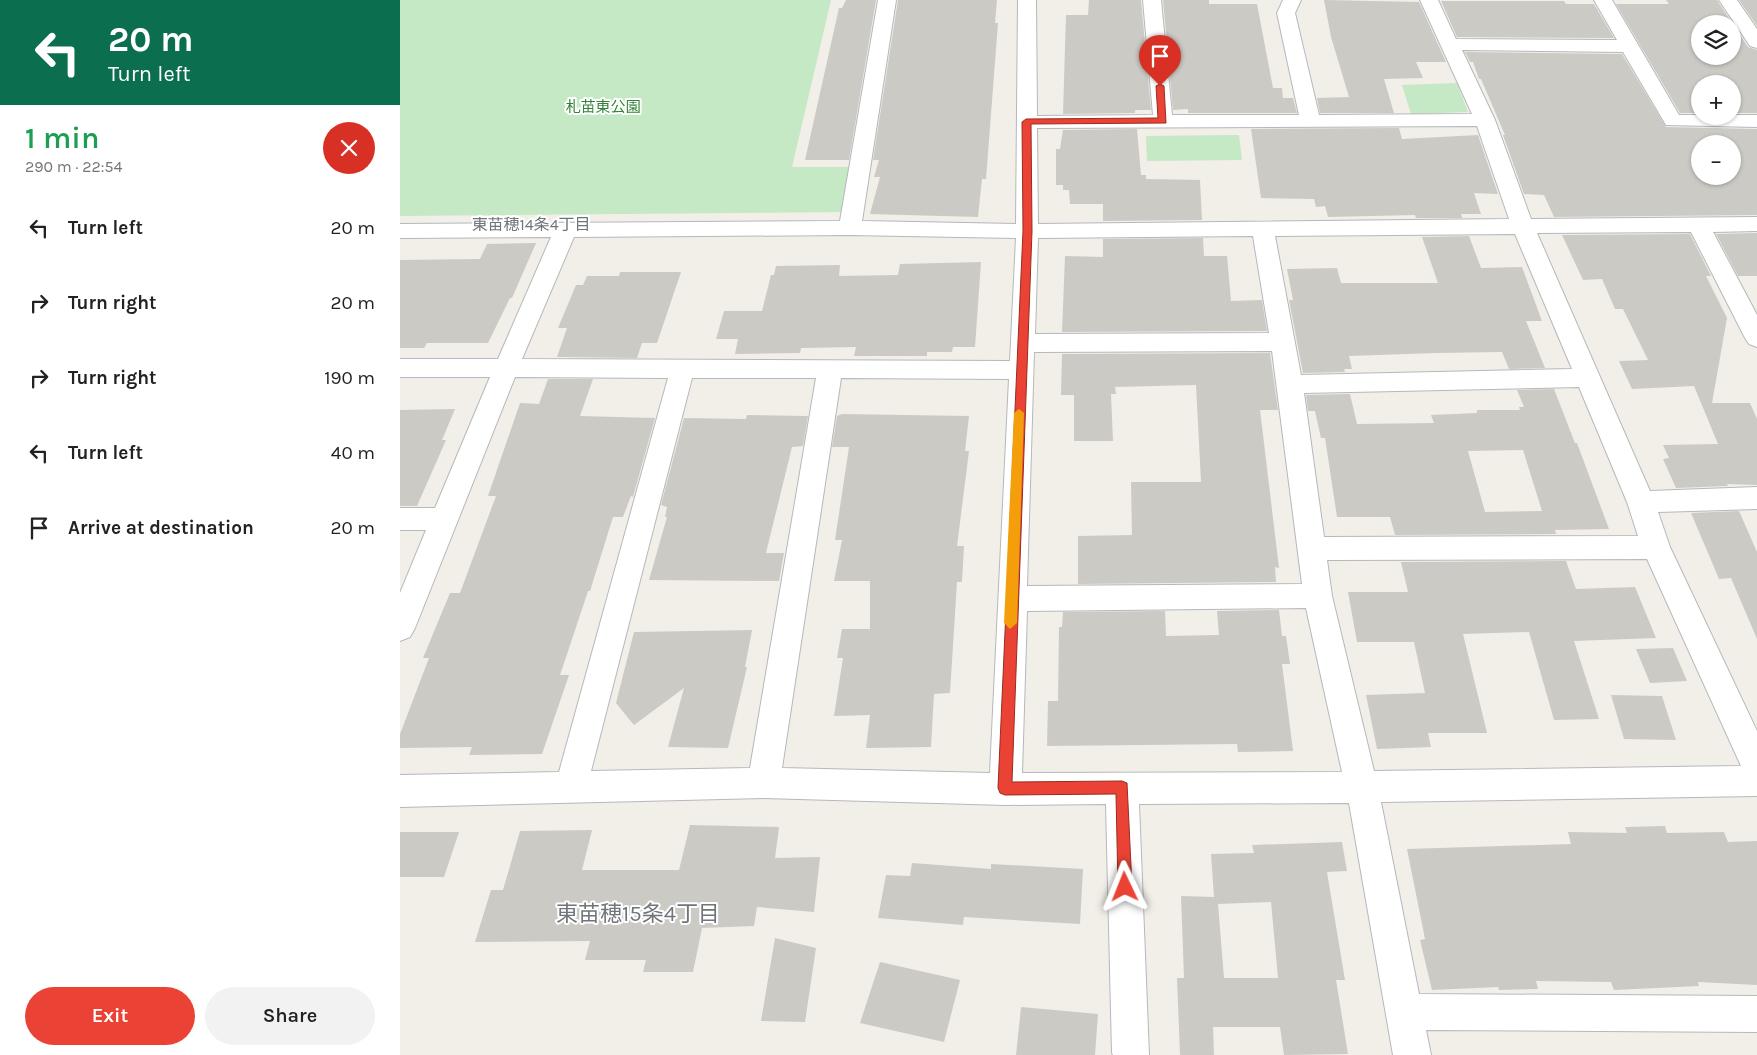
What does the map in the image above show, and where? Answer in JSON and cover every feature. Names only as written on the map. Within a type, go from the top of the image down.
[{"type":"street","points":[[850,228],[887,0]]},
{"type":"street","points":[[1005,788],[1027,231],[1027,0]]},
{"type":"street","points":[[1152,0],[1163,121]]},
{"type":"street","points":[[1292,0],[1286,13],[1310,120]]},
{"type":"street","points":[[1429,0],[1485,120],[1522,225],[1642,502],[1656,547],[1757,765]]},
{"type":"street","points":[[1604,0],[1673,121],[1757,121]]},
{"type":"street","points":[[1728,0],[1757,42]]},
{"type":"street","points":[[1448,44],[1630,46]]},
{"type":"street","points":[[1026,122],[1485,120]]},
{"type":"street","points":[[1698,224],[1757,338]]},
{"type":"street","points":[[400,231],[850,228],[1027,231],[1262,227],[1757,224]]},
{"type":"street","points":[[1262,227],[1290,384],[1318,596],[1362,787],[1412,1055]]},
{"type":"street","points":[[400,628],[506,368],[566,230]]},
{"type":"street","points":[[1022,343],[1283,342]]},
{"type":"street","points":[[400,368],[1021,370]]},
{"type":"street","points":[[764,783],[830,369]]},
{"type":"street","points":[[571,787],[682,370]]},
{"type":"street","points":[[1290,384],[1588,378]]},
{"type":"street","points":[[1642,502],[1757,498]]},
{"type":"street","points":[[400,519],[445,519]]},
{"type":"street","points":[[1312,549],[1656,547]]},
{"type":"street","points":[[1011,599],[1318,596]]},
{"type":"street","points":[[400,791],[764,783],[1005,788],[1362,787],[1757,781]]},
{"type":"street","points":[[1122,787],[1131,1053]]},
{"type":"street","points":[[1404,1012],[1757,1014]]},
{"type":"green space","name":"札苗東公園","points":[[400,0],[831,0],[792,167],[849,167],[842,212],[400,216]]},
{"type":"green space","points":[[1457,83],[1468,112],[1411,114],[1402,85]]},
{"type":"green space","points":[[1239,135],[1242,160],[1147,161],[1146,136]]},
{"type":"building","points":[[846,0],[876,0],[849,160],[805,160],[839,8],[842,8]]},
{"type":"building","points":[[898,0],[997,0],[995,23],[998,23],[986,179],[982,179],[978,217],[870,214],[880,177],[874,177],[879,160],[873,160]]},
{"type":"building","points":[[1089,0],[1141,0],[1151,110],[1135,110],[1135,113],[1063,114],[1066,15],[1088,15]]},
{"type":"building","points":[[1163,0],[1209,0],[1209,4],[1257,4],[1273,88],[1282,88],[1283,98],[1293,98],[1297,113],[1188,113],[1188,109],[1173,110]]},
{"type":"building","points":[[1324,0],[1419,2],[1446,62],[1416,62],[1423,78],[1384,79],[1394,113],[1320,113],[1317,98],[1349,97],[1331,37]]},
{"type":"building","points":[[1666,0],[1717,0],[1727,15],[1691,15],[1691,65],[1741,65],[1741,36],[1748,47],[1757,50],[1757,113],[1741,113],[1741,75],[1691,75],[1691,113],[1680,113],[1616,4],[1669,4]]},
{"type":"building","points":[[1739,0],[1757,0],[1757,26]]},
{"type":"building","points":[[1441,1],[1564,1],[1566,4],[1594,4],[1614,38],[1457,37]]},
{"type":"building","points":[[1465,52],[1622,54],[1666,127],[1757,129],[1757,215],[1554,217],[1544,195],[1524,194],[1503,135],[1505,135],[1473,62],[1470,62]]},
{"type":"building","points":[[1399,128],[1402,139],[1478,135],[1498,194],[1474,193],[1481,214],[1461,214],[1462,218],[1416,218],[1415,215],[1328,217],[1325,206],[1316,207],[1314,199],[1261,198],[1251,129]]},
{"type":"building","points":[[1137,129],[1141,175],[1146,175],[1146,179],[1200,180],[1202,220],[1103,221],[1103,204],[1070,204],[1069,190],[1063,190],[1063,185],[1056,185],[1056,149],[1060,149],[1063,130]]},
{"type":"building","points":[[1757,233],[1757,276],[1738,276],[1716,234]]},
{"type":"building","points":[[1690,234],[1711,276],[1706,276],[1727,318],[1712,403],[1750,403],[1757,419],[1757,485],[1727,484],[1728,486],[1676,488],[1663,459],[1669,458],[1663,445],[1718,444],[1694,386],[1632,389],[1619,361],[1648,360],[1623,309],[1615,309],[1602,279],[1583,280],[1562,235]]},
{"type":"building","points":[[1469,236],[1481,268],[1522,267],[1542,321],[1526,321],[1545,368],[1509,369],[1502,352],[1436,353],[1349,356],[1352,369],[1344,369],[1345,372],[1303,373],[1289,300],[1293,300],[1287,269],[1337,268],[1341,283],[1438,283],[1422,237]]},
{"type":"building","points":[[1203,238],[1204,256],[1227,256],[1231,301],[1262,300],[1267,331],[1062,332],[1065,256],[1103,257],[1103,239]]},
{"type":"building","points":[[536,243],[512,298],[510,298],[488,343],[427,343],[424,348],[400,348],[400,260],[480,259],[487,244]]},
{"type":"building","points":[[981,262],[975,347],[953,347],[952,352],[927,352],[927,356],[854,356],[856,347],[801,348],[800,353],[735,354],[738,339],[716,339],[724,311],[762,311],[771,275],[774,275],[776,266],[840,265],[839,276],[898,275],[900,264]]},
{"type":"building","points":[[620,272],[681,272],[657,343],[642,343],[637,358],[557,357],[567,328],[558,328],[576,285],[583,285],[587,276],[619,276]]},
{"type":"building","points":[[1270,353],[1278,410],[1260,410],[1279,568],[1275,567],[1276,582],[1078,584],[1078,536],[1132,535],[1131,482],[1201,482],[1196,385],[1115,387],[1116,394],[1111,394],[1113,441],[1074,441],[1074,395],[1061,395],[1062,354]]},
{"type":"building","points":[[548,379],[593,379],[580,416],[655,418],[633,497],[631,496],[623,517],[613,517],[590,591],[588,591],[560,675],[569,675],[542,754],[469,755],[472,747],[400,748],[400,734],[429,658],[423,658],[450,593],[460,593],[496,496],[488,496],[520,403],[539,404]]},
{"type":"building","points":[[1554,389],[1575,443],[1577,443],[1609,529],[1555,530],[1556,534],[1395,535],[1390,517],[1337,517],[1325,438],[1321,438],[1315,411],[1308,411],[1306,395],[1350,394],[1357,424],[1434,423],[1431,415],[1477,413],[1477,410],[1520,410],[1519,407],[1524,407],[1517,390]],"holes":[[[1523,450],[1542,511],[1485,512],[1468,451]]]},
{"type":"building","points":[[455,409],[442,440],[446,440],[417,506],[400,506],[400,410]]},
{"type":"building","points":[[842,414],[969,416],[965,451],[969,451],[957,546],[964,546],[962,582],[957,582],[950,693],[934,694],[931,747],[866,748],[870,715],[834,716],[843,658],[837,658],[842,629],[870,629],[870,581],[834,581],[842,540],[835,540],[849,447],[832,447],[837,416]]},
{"type":"building","points":[[747,415],[808,416],[803,446],[792,447],[766,553],[784,553],[779,581],[649,580],[667,517],[665,517],[667,507],[661,505],[684,418],[746,419]]},
{"type":"building","points":[[1739,511],[1757,552],[1757,639],[1731,578],[1719,579],[1691,513]]},
{"type":"building","points":[[1566,561],[1576,589],[1635,587],[1656,638],[1574,641],[1599,719],[1554,720],[1529,632],[1463,634],[1487,733],[1428,733],[1431,747],[1377,749],[1366,695],[1425,693],[1414,642],[1357,642],[1348,592],[1408,592],[1401,562]]},
{"type":"building","points":[[1279,610],[1282,636],[1286,636],[1290,664],[1282,664],[1293,751],[1238,752],[1237,744],[1047,746],[1048,701],[1058,701],[1059,627],[1062,627],[1063,612],[1165,611],[1166,636],[1219,635],[1217,611]]},
{"type":"building","points":[[752,630],[745,667],[747,667],[728,748],[668,747],[684,688],[634,725],[616,703],[634,632]]},
{"type":"building","points":[[1673,648],[1687,681],[1650,683],[1636,649]]},
{"type":"building","points":[[1611,695],[1662,696],[1676,740],[1624,739]]},
{"type":"building","points":[[690,825],[779,827],[775,858],[820,857],[814,912],[757,907],[754,926],[702,928],[693,972],[643,972],[646,960],[585,960],[590,941],[475,942],[491,890],[503,890],[520,831],[592,830],[582,870],[679,870]]},
{"type":"building","points":[[1665,826],[1667,833],[1724,832],[1728,842],[1757,841],[1757,985],[1698,982],[1699,986],[1614,990],[1611,982],[1536,981],[1538,989],[1499,990],[1498,987],[1432,990],[1420,940],[1425,939],[1407,849],[1571,844],[1568,832],[1627,833],[1625,827]]},
{"type":"building","points":[[400,832],[459,832],[444,877],[400,877]]},
{"type":"building","points":[[1342,842],[1347,871],[1327,872],[1345,980],[1336,980],[1348,1054],[1284,1055],[1280,1027],[1213,1027],[1214,1055],[1180,1055],[1177,978],[1184,978],[1181,896],[1214,897],[1211,854],[1254,853],[1252,845]],"holes":[[[1271,902],[1278,978],[1224,978],[1218,904]]]},
{"type":"building","points":[[912,863],[991,869],[991,864],[1083,869],[1080,924],[964,917],[963,925],[878,918],[886,875],[910,876]]},
{"type":"building","points":[[775,938],[816,948],[805,1022],[761,1021]]},
{"type":"building","points":[[880,962],[960,980],[944,1042],[860,1023]]},
{"type":"building","points":[[1021,1007],[1098,1014],[1095,1055],[1016,1055]]},
{"type":"slow traffic","points":[[1010,623],[1019,413]]},
{"type":"district","name":"東苗穂14条4丁目","points":[[531,224]]},
{"type":"district","name":"東苗穂15条4丁目","points":[[638,913]]},
{"type":"route","points":[[1125,887],[1122,787],[1005,788],[1027,231],[1026,122],[1163,121],[1160,86]]}]
